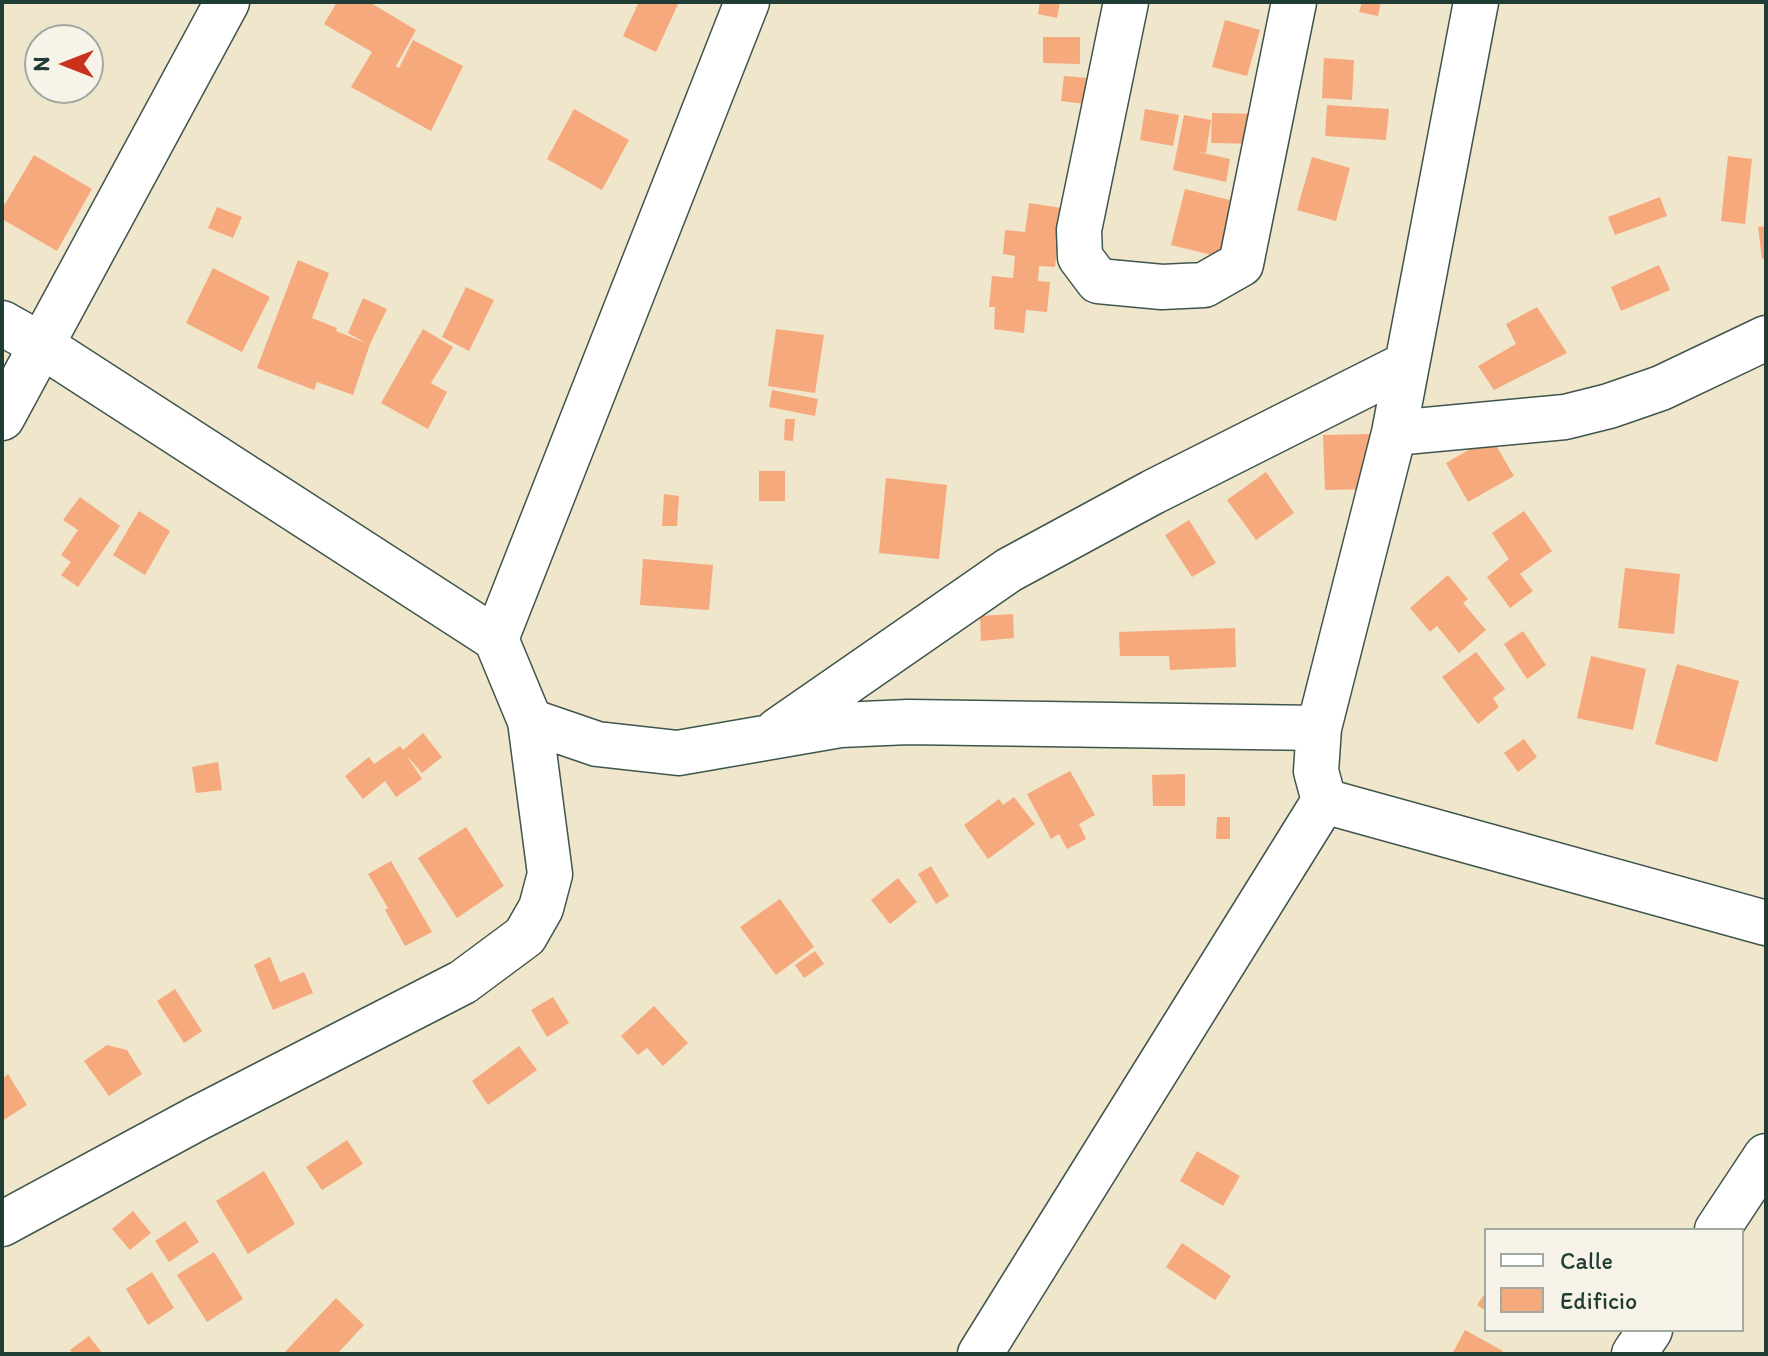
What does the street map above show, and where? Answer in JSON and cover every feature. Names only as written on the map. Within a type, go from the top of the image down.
[{"type":"street","points":[[2,418],[227,2]]},
{"type":"street","points":[[496,639],[747,2]]},
{"type":"street","points":[[1126,2],[1079,230],[1080,257],[1098,281],[1162,287],[1204,285],[1241,264],[1294,2]]},
{"type":"street","points":[[980,1354],[1324,801],[1316,771],[1319,728],[1394,433],[1476,2]]},
{"type":"street","points":[[2,323],[41,345],[496,639],[530,721],[550,874],[541,908],[525,936],[463,982],[196,1119],[2,1224]]},
{"type":"street","points":[[1394,433],[1565,417],[1609,406],[1661,388],[1766,338]]},
{"type":"street","points":[[768,738],[1009,570],[1153,492],[1407,364]]},
{"type":"street","points":[[530,721],[597,744],[678,753],[840,725],[908,722],[1319,728]]},
{"type":"street","points":[[1324,801],[1766,923]]},
{"type":"street","points":[[1718,1228],[1766,1156]]},
{"type":"street","points":[[1634,1354],[1649,1332]]},
{"type":"building","points":[[337,2],[369,2],[416,30],[396,66],[399,68],[413,40],[463,66],[431,131],[351,87],[372,52],[324,24]]},
{"type":"building","points":[[639,2],[679,2],[656,52],[623,36]]},
{"type":"building","points":[[1040,2],[1060,2],[1057,18],[1038,14]]},
{"type":"building","points":[[1362,2],[1381,2],[1378,16],[1359,12]]},
{"type":"building","points":[[1225,20],[1260,30],[1247,76],[1212,67]]},
{"type":"building","points":[[1043,37],[1080,37],[1080,64],[1043,63]]},
{"type":"building","points":[[1324,58],[1354,60],[1352,100],[1322,98]]},
{"type":"building","points":[[1064,76],[1087,78],[1085,104],[1061,101]]},
{"type":"building","points":[[1327,105],[1389,109],[1386,140],[1325,136]]},
{"type":"building","points":[[574,109],[629,140],[602,190],[547,159]]},
{"type":"building","points":[[1145,109],[1179,115],[1173,146],[1140,140]]},
{"type":"building","points":[[1212,113],[1261,114],[1261,144],[1211,143]]},
{"type":"building","points":[[1184,115],[1211,120],[1206,153],[1194,151],[1230,159],[1226,182],[1173,170]]},
{"type":"building","points":[[34,155],[92,189],[57,251],[2,219],[2,209]]},
{"type":"building","points":[[1728,156],[1752,159],[1745,224],[1721,221]]},
{"type":"building","points":[[1312,157],[1350,168],[1336,221],[1297,210]]},
{"type":"building","points":[[1185,189],[1234,201],[1220,257],[1171,245]]},
{"type":"building","points":[[1660,197],[1667,216],[1615,235],[1608,217]]},
{"type":"building","points":[[1029,203],[1062,208],[1055,267],[1039,266],[1038,281],[1050,282],[1047,312],[1026,310],[1024,333],[994,329],[995,307],[989,307],[992,276],[1013,278],[1015,256],[1003,254],[1005,230],[1025,232]]},
{"type":"building","points":[[217,207],[242,217],[233,238],[208,228]]},
{"type":"building","points":[[1766,226],[1766,258],[1762,259],[1758,227]]},
{"type":"building","points":[[298,260],[329,273],[312,318],[366,343],[348,333],[363,298],[387,309],[370,344],[353,395],[317,382],[314,390],[257,368]]},
{"type":"building","points":[[1659,265],[1670,290],[1621,311],[1611,287]]},
{"type":"building","points":[[213,268],[270,297],[242,352],[186,323]]},
{"type":"building","points":[[466,287],[494,300],[469,351],[442,337]]},
{"type":"building","points":[[1537,307],[1567,353],[1494,390],[1478,366],[1516,344],[1506,324]]},
{"type":"building","points":[[423,329],[453,347],[431,383],[447,392],[428,429],[381,403]]},
{"type":"building","points":[[776,329],[824,335],[815,393],[768,386]]},
{"type":"building","points":[[772,390],[818,399],[815,416],[769,407]]},
{"type":"building","points":[[785,419],[795,419],[793,441],[784,440]]},
{"type":"building","points":[[1373,434],[1375,489],[1325,490],[1323,435]]},
{"type":"building","points":[[1491,437],[1514,476],[1468,502],[1446,463]]},
{"type":"building","points":[[759,471],[785,471],[785,501],[759,501]]},
{"type":"building","points":[[1266,472],[1294,513],[1256,540],[1227,500]]},
{"type":"building","points":[[886,478],[947,485],[939,559],[879,553]]},
{"type":"building","points":[[664,494],[679,496],[677,526],[662,526]]},
{"type":"building","points":[[80,497],[120,526],[78,587],[61,575],[71,562],[61,555],[78,530],[63,520]]},
{"type":"building","points":[[139,511],[170,531],[145,575],[113,555]]},
{"type":"building","points":[[1524,511],[1552,551],[1520,574],[1533,591],[1510,608],[1487,577],[1509,559],[1492,533]]},
{"type":"building","points":[[1189,520],[1216,563],[1192,577],[1165,535]]},
{"type":"building","points":[[643,559],[713,565],[709,610],[640,605]]},
{"type":"building","points":[[1625,568],[1680,574],[1674,634],[1618,628]]},
{"type":"building","points":[[1448,575],[1468,599],[1463,603],[1486,630],[1459,653],[1437,626],[1430,632],[1410,608]]},
{"type":"building","points":[[1013,614],[1014,638],[981,641],[980,616]]},
{"type":"building","points":[[1235,628],[1236,667],[1170,670],[1169,656],[1120,656],[1119,632]]},
{"type":"building","points":[[1523,631],[1546,665],[1527,679],[1504,644]]},
{"type":"building","points":[[1476,652],[1505,689],[1493,698],[1499,707],[1478,724],[1442,677]]},
{"type":"building","points":[[1591,656],[1646,669],[1633,730],[1577,718]]},
{"type":"building","points":[[1677,664],[1739,681],[1717,762],[1655,744]]},
{"type":"building","points":[[423,733],[442,757],[422,773],[406,755],[422,779],[396,797],[385,781],[363,799],[345,776],[369,757],[374,764],[400,746],[403,750]]},
{"type":"building","points":[[1524,739],[1537,757],[1518,772],[1504,753]]},
{"type":"building","points":[[218,762],[222,790],[196,793],[192,767]]},
{"type":"building","points":[[1070,771],[1095,815],[1079,824],[1086,839],[1067,849],[1059,834],[1051,839],[1027,794]]},
{"type":"building","points":[[1185,774],[1185,806],[1153,806],[1152,775]]},
{"type":"building","points":[[1014,797],[1035,824],[988,859],[964,825],[999,799],[1003,805]]},
{"type":"building","points":[[1217,817],[1230,817],[1230,839],[1216,839]]},
{"type":"building","points":[[466,827],[504,886],[457,918],[418,858]]},
{"type":"building","points":[[391,861],[432,932],[405,946],[368,874]]},
{"type":"building","points":[[931,866],[949,896],[936,904],[918,874]]},
{"type":"building","points":[[898,878],[917,902],[890,924],[871,900]]},
{"type":"building","points":[[780,899],[814,947],[776,975],[740,927]]},
{"type":"building","points":[[815,951],[824,964],[804,978],[795,965]]},
{"type":"building","points":[[270,957],[280,982],[304,972],[313,993],[273,1010],[254,965]]},
{"type":"building","points":[[175,989],[202,1031],[184,1043],[157,1001]]},
{"type":"building","points":[[553,997],[569,1023],[547,1037],[531,1010]]},
{"type":"building","points":[[654,1006],[688,1043],[663,1066],[647,1048],[638,1055],[621,1036]]},
{"type":"building","points":[[107,1045],[127,1050],[142,1074],[109,1096],[84,1061]]},
{"type":"building","points":[[519,1046],[537,1070],[488,1105],[472,1081]]},
{"type":"building","points":[[8,1074],[27,1105],[2,1121],[2,1079]]},
{"type":"building","points":[[347,1140],[363,1164],[322,1190],[306,1167]]},
{"type":"building","points":[[1197,1151],[1240,1176],[1223,1206],[1180,1181]]},
{"type":"building","points":[[264,1171],[295,1224],[248,1254],[216,1201]]},
{"type":"building","points":[[133,1211],[151,1233],[130,1250],[112,1229]]},
{"type":"building","points":[[185,1221],[199,1242],[169,1262],[155,1241]]},
{"type":"building","points":[[1182,1243],[1231,1276],[1215,1300],[1166,1267]]},
{"type":"building","points":[[214,1252],[243,1299],[207,1322],[177,1275]]},
{"type":"building","points":[[152,1272],[174,1308],[148,1325],[126,1289]]},
{"type":"building","points":[[1484,1295],[1484,1310],[1477,1305]]},
{"type":"building","points":[[336,1298],[364,1325],[337,1354],[283,1354]]},
{"type":"building","points":[[1465,1330],[1503,1351],[1501,1354],[1452,1354]]},
{"type":"building","points":[[89,1336],[103,1354],[73,1354],[70,1350]]}]
